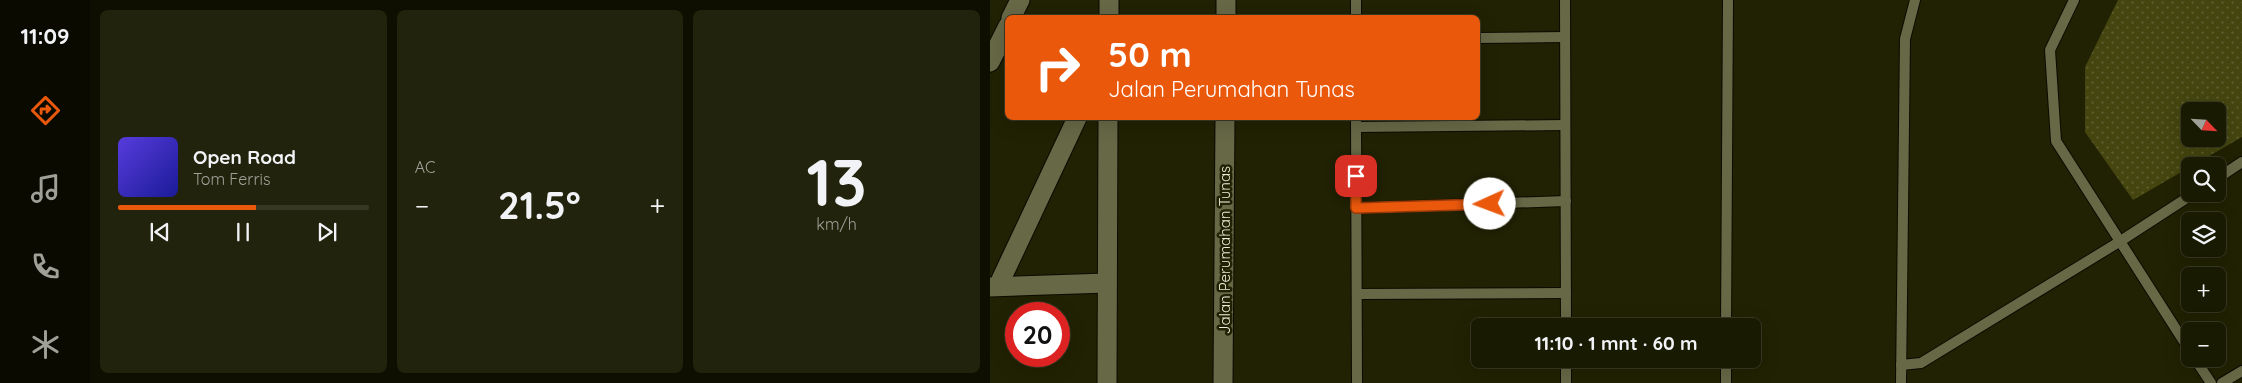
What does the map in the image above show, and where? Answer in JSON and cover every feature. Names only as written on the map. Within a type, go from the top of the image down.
[{"type":"street","points":[[1012,15],[1020,0]]},
{"type":"street","points":[[1109,0],[1109,15]]},
{"type":"street","points":[[1226,0],[1226,15]]},
{"type":"street","points":[[990,62],[1005,32]]},
{"type":"street","points":[[1075,120],[994,286],[1107,283]]},
{"type":"street","points":[[1107,383],[1108,120]]},
{"type":"street","name":"Jalan Perumahan Tunas","points":[[1223,383],[1225,120]]},
{"type":"lane","points":[[1356,0],[1356,15]]},
{"type":"lane","points":[[1565,0],[1566,318]]},
{"type":"lane","points":[[1726,318],[1728,0]]},
{"type":"lane","points":[[1901,383],[1905,39],[1915,0]]},
{"type":"lane","points":[[2074,0],[2050,50],[2056,141],[2181,337]]},
{"type":"lane","points":[[1480,38],[1565,37]]},
{"type":"lane","points":[[1357,383],[1356,122],[1565,125]]},
{"type":"lane","points":[[2226,173],[2242,162]]},
{"type":"lane","points":[[1356,208],[1566,202]]},
{"type":"lane","points":[[1901,365],[1921,363],[2119,242],[2181,202]]},
{"type":"lane","points":[[1357,294],[1566,293]]},
{"type":"lane","points":[[2200,367],[2211,383]]},
{"type":"lane","points":[[1566,368],[1566,383]]},
{"type":"lane","points":[[1726,368],[1726,383]]},
{"type":"lane","points":[[2222,383],[2242,371]]},
{"type":"shaded area","points":[[2118,0],[2242,0],[2242,137],[2226,146],[2226,102],[2181,102],[2181,148],[2223,148],[2207,157],[2181,157],[2181,172],[2133,200],[2085,132],[2085,67]]},
{"type":"route","points":[[1356,176],[1356,208],[1490,204]]}]
